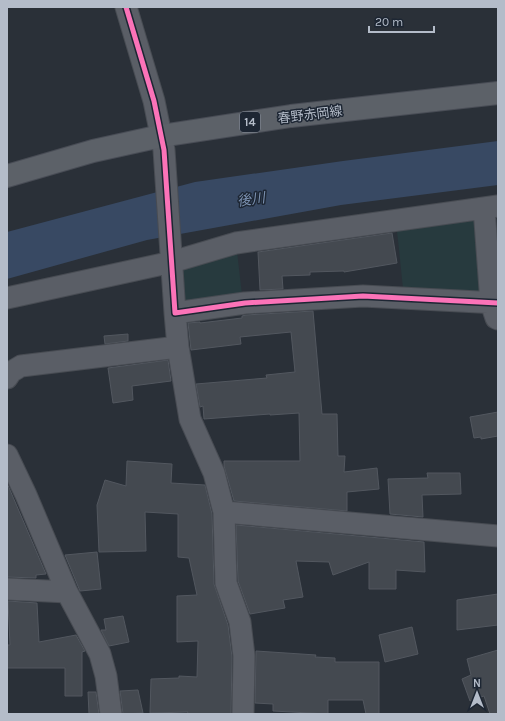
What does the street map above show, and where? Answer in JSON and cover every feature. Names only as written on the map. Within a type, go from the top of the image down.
[{"type":"main road","name":"春野赤岡線","points":[[7,176],[93,151],[161,136],[291,116],[498,93]]},
{"type":"street","points":[[126,7],[154,101],[164,150],[178,347],[190,419],[214,473],[224,512],[226,583],[240,622],[244,656],[243,714]]},
{"type":"street","points":[[7,298],[172,262],[236,243],[491,207],[496,309],[363,296],[245,303],[175,313]]},
{"type":"street","points":[[7,378],[11,372],[21,366],[178,347]]},
{"type":"street","points":[[7,455],[26,495],[67,592],[100,654],[106,676],[111,714]]},
{"type":"street","points":[[224,512],[498,536]]},
{"type":"street","points":[[7,589],[67,592]]},
{"type":"green space","points":[[484,208],[491,303],[404,298],[396,221]]},
{"type":"green space","points":[[236,243],[243,303],[175,313],[172,262]]},
{"type":"water","name":"後川","points":[[498,141],[498,185],[341,205],[147,240],[7,279],[7,232],[195,182]]},
{"type":"building","points":[[392,233],[397,263],[344,272],[310,272],[310,275],[282,276],[283,289],[260,290],[258,252]]},
{"type":"building","points":[[313,311],[322,414],[337,414],[338,456],[345,456],[344,472],[377,468],[379,489],[347,492],[347,511],[234,501],[224,466],[224,461],[300,461],[299,413],[204,419],[203,406],[200,407],[196,384],[267,378],[266,375],[295,372],[291,332],[240,337],[241,344],[191,350],[188,323],[242,318],[242,316],[246,315]]},
{"type":"building","points":[[128,334],[128,341],[105,344],[104,336]]},
{"type":"building","points":[[168,360],[171,381],[132,386],[133,400],[113,403],[108,368]]},
{"type":"building","points":[[498,412],[498,436],[481,439],[481,437],[474,438],[470,417]]},
{"type":"building","points":[[127,461],[172,464],[171,483],[205,485],[212,514],[214,584],[228,625],[232,657],[231,714],[187,714],[188,712],[150,713],[151,679],[179,678],[179,676],[197,677],[198,641],[177,642],[177,596],[197,595],[189,558],[178,557],[178,514],[145,512],[146,551],[99,552],[97,505],[105,480],[126,486]]},
{"type":"building","points":[[427,473],[460,473],[461,494],[422,495],[423,517],[390,514],[388,479],[428,478]]},
{"type":"building","points":[[7,483],[46,574],[36,575],[36,578],[7,577]]},
{"type":"building","points":[[236,525],[424,542],[425,572],[396,570],[396,589],[369,589],[369,562],[333,575],[329,562],[296,561],[303,597],[283,600],[285,608],[250,614],[238,581]]},
{"type":"building","points":[[97,552],[101,589],[80,591],[65,555]]},
{"type":"building","points":[[498,594],[498,625],[457,630],[457,600]]},
{"type":"building","points":[[8,601],[37,603],[39,642],[76,635],[85,651],[82,652],[82,696],[65,696],[65,668],[7,668],[7,645],[10,645]]},
{"type":"building","points":[[123,616],[129,642],[109,646],[101,630],[106,630],[104,619]]},
{"type":"building","points":[[412,627],[418,654],[385,662],[379,635]]},
{"type":"building","points":[[498,650],[498,714],[490,714],[484,696],[470,701],[462,679],[471,675],[467,659]]},
{"type":"building","points":[[256,651],[316,655],[315,657],[335,658],[335,662],[379,662],[379,714],[366,714],[363,700],[328,700],[328,714],[273,711],[273,704],[255,703]]},
{"type":"building","points":[[138,690],[143,713],[123,714],[120,691]]},
{"type":"building","points":[[88,692],[96,692],[99,714],[89,714]]},
{"type":"cycle path","points":[[126,7],[154,101],[164,150],[175,313],[245,303],[363,296],[498,303]]}]
